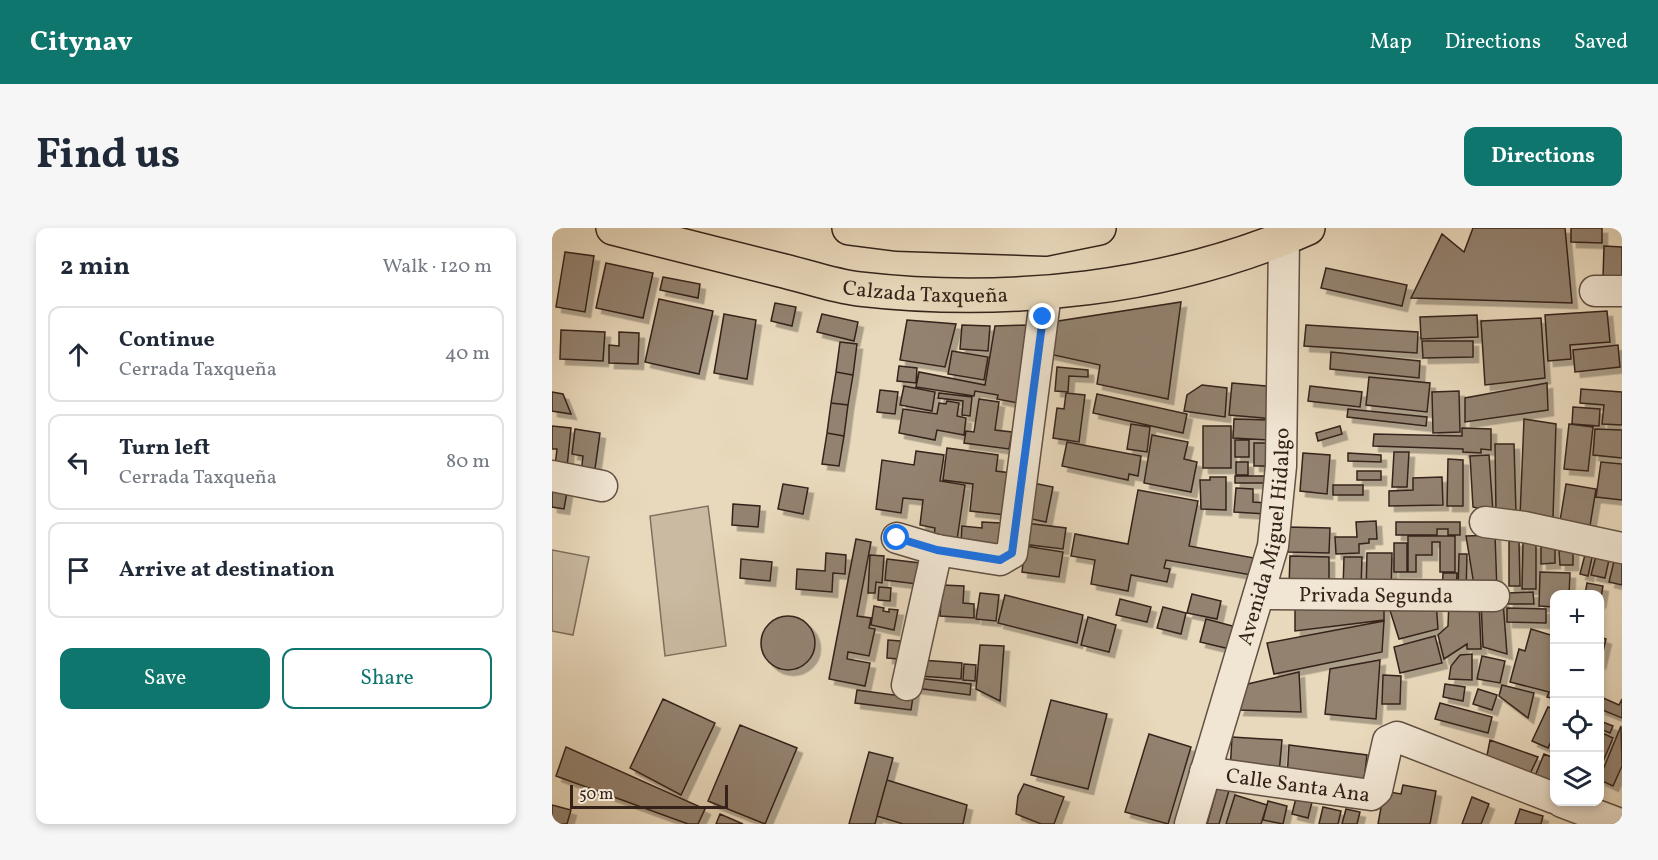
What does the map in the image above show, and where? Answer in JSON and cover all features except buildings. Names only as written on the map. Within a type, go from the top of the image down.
[{"type":"main road","name":"Calzada Taxqueña","points":[[613,228],[857,289],[939,294],[1046,293],[1122,283],[1189,269],[1296,233]]},
{"type":"main road","points":[[849,228],[896,234],[1045,239],[1098,228]]},
{"type":"street","name":"Avenida Miguel Hidalgo","points":[[1190,824],[1273,546],[1281,466],[1296,233]]},
{"type":"street","points":[[897,538],[937,550],[1000,560],[1012,553],[1046,293]]},
{"type":"street","points":[[552,476],[602,486]]},
{"type":"street","points":[[1485,522],[1524,526],[1622,548]]},
{"type":"street","points":[[907,685],[937,550]]},
{"type":"street","name":"Privada Segunda","points":[[1259,594],[1494,596]]},
{"type":"street","name":"Calle Santa Ana","points":[[1205,772],[1371,795],[1377,790],[1388,741],[1397,737],[1550,796]]},
{"type":"street","points":[[1575,806],[1620,824]]},
{"type":"shaded area","points":[[708,506],[726,646],[665,656],[650,516]]},
{"type":"shaded area","points":[[552,550],[589,557],[573,635],[552,631]]},
{"type":"route","points":[[897,538],[937,550],[1000,560],[1012,553],[1043,317]]}]
